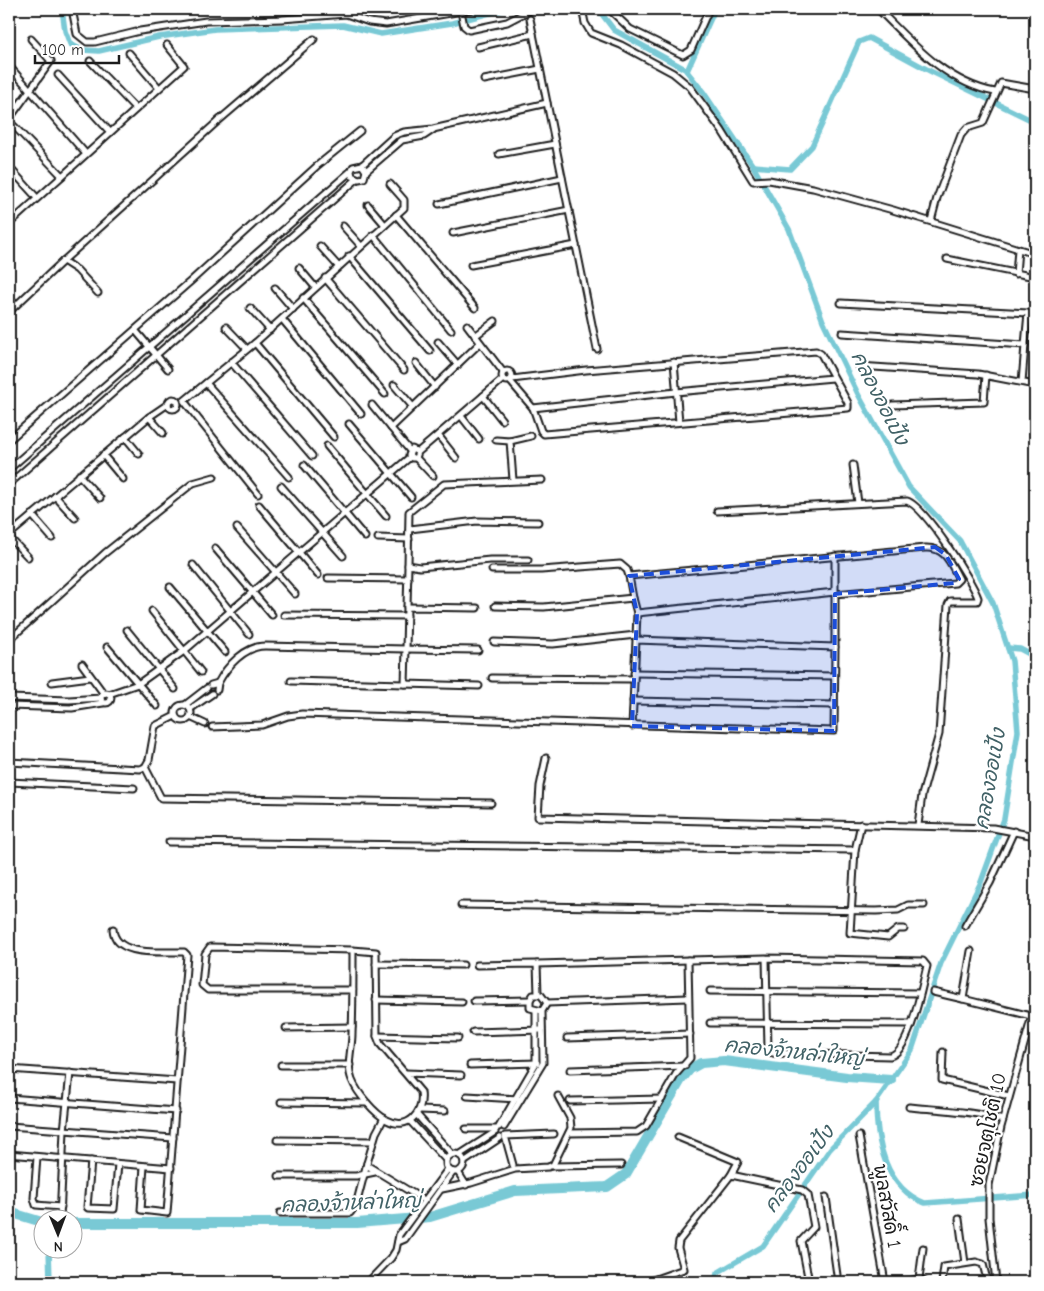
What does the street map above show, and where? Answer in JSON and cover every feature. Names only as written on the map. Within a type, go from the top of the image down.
[{"type":"street","points":[[72,9],[77,34],[87,42],[104,41],[140,31],[206,21],[282,19],[346,14],[369,22],[386,24],[474,9]]},
{"type":"street","points":[[461,11],[464,26],[469,30],[498,24],[532,9]]},
{"type":"street","points":[[582,9],[585,23],[592,34],[621,45],[673,73],[690,87],[722,131],[751,179],[813,188],[931,221],[1035,254]]},
{"type":"street","points":[[609,9],[630,29],[683,55],[691,50],[709,9]]},
{"type":"street","points":[[878,9],[911,43],[936,63],[962,79],[995,94]]},
{"type":"street","points":[[530,19],[597,349]]},
{"type":"street","points":[[478,47],[533,34]]},
{"type":"street","points":[[9,113],[12,115],[51,61],[31,39]]},
{"type":"street","points":[[9,312],[217,122],[314,39]]},
{"type":"street","points":[[10,220],[62,176],[184,66],[167,45]]},
{"type":"street","points":[[129,53],[159,88]]},
{"type":"street","points":[[90,61],[136,109]]},
{"type":"street","points":[[9,66],[86,154]]},
{"type":"street","points":[[484,80],[540,69]]},
{"type":"street","points":[[58,75],[110,132]]},
{"type":"street","points":[[931,221],[961,135],[967,128],[983,123],[1001,83],[1035,90]]},
{"type":"street","points":[[9,469],[351,172],[355,165],[362,165],[394,136],[547,103]]},
{"type":"street","points":[[14,126],[62,176]]},
{"type":"street","points":[[9,484],[356,179],[364,178],[366,171],[402,140],[424,136],[433,129]]},
{"type":"street","points":[[9,440],[135,330],[318,165],[360,131]]},
{"type":"street","points":[[499,154],[555,144]]},
{"type":"street","points":[[362,165],[366,171]]},
{"type":"street","points":[[9,167],[37,198]]},
{"type":"street","points":[[351,172],[356,179]]},
{"type":"street","points":[[439,204],[562,178]]},
{"type":"street","points":[[28,557],[9,536],[149,416],[168,404],[174,409],[255,343],[396,215],[405,205],[404,200],[390,184]]},
{"type":"street","points":[[368,205],[385,225]]},
{"type":"street","points":[[453,233],[569,210]]},
{"type":"street","points":[[396,215],[475,308]]},
{"type":"street","points":[[343,226],[361,246]]},
{"type":"street","points":[[373,236],[451,330]]},
{"type":"street","points":[[471,265],[576,244]]},
{"type":"street","points":[[320,246],[338,266]]},
{"type":"street","points":[[1016,274],[1018,248]]},
{"type":"street","points":[[349,256],[430,351]]},
{"type":"street","points":[[252,258],[258,265]]},
{"type":"street","points":[[947,259],[1035,277]]},
{"type":"street","points":[[63,261],[76,270],[98,293]]},
{"type":"street","points":[[299,268],[315,287]]},
{"type":"street","points":[[325,278],[404,370]]},
{"type":"street","points":[[275,288],[293,309]]},
{"type":"street","points":[[304,298],[385,394]]},
{"type":"street","points":[[841,303],[1028,313],[1022,382]]},
{"type":"street","points":[[250,308],[270,330]]},
{"type":"street","points":[[282,319],[361,414]]},
{"type":"street","points":[[475,336],[495,321]]},
{"type":"street","points":[[467,325],[504,372],[512,373],[511,380],[533,408],[541,431],[544,434],[848,408],[848,402],[821,354],[816,351],[674,362],[511,380],[503,379]]},
{"type":"street","points":[[226,327],[247,349]]},
{"type":"street","points":[[135,330],[168,369]]},
{"type":"street","points":[[842,333],[1025,345]]},
{"type":"street","points":[[158,339],[165,347]]},
{"type":"street","points":[[438,342],[458,365]]},
{"type":"street","points":[[255,343],[334,437]]},
{"type":"street","points":[[391,428],[480,343]]},
{"type":"street","points":[[230,362],[312,456]]},
{"type":"street","points":[[674,362],[679,422]]},
{"type":"street","points":[[416,363],[435,387]]},
{"type":"street","points":[[860,366],[986,375],[1035,385]]},
{"type":"street","points":[[417,455],[503,379],[504,372]]},
{"type":"street","points":[[892,405],[984,402],[986,375]]},
{"type":"street","points":[[533,408],[676,392],[834,378]]},
{"type":"street","points":[[206,383],[289,477]]},
{"type":"street","points":[[394,385],[413,407]]},
{"type":"street","points":[[483,396],[502,420]]},
{"type":"street","points":[[181,402],[258,494]]},
{"type":"street","points":[[372,405],[410,454],[417,455]]},
{"type":"street","points":[[149,416],[163,433]]},
{"type":"street","points":[[461,416],[480,439]]},
{"type":"street","points":[[349,424],[411,497]]},
{"type":"street","points":[[438,435],[456,458]]},
{"type":"street","points":[[496,440],[510,441],[531,436]]},
{"type":"street","points":[[125,437],[139,454]]},
{"type":"street","points":[[510,441],[513,480]]},
{"type":"street","points":[[327,446],[386,516]]},
{"type":"street","points":[[9,706],[72,708],[138,684],[184,651],[277,573],[414,449],[433,476]]},
{"type":"street","points":[[102,455],[123,479]]},
{"type":"street","points":[[853,464],[858,503]]},
{"type":"street","points":[[304,465],[365,537]]},
{"type":"street","points":[[80,475],[100,498]]},
{"type":"street","points":[[9,640],[106,553],[193,483],[214,477]]},
{"type":"street","points":[[405,684],[409,512],[444,484],[542,480]]},
{"type":"street","points":[[281,486],[343,556]]},
{"type":"street","points":[[55,496],[75,518]]},
{"type":"street","points":[[717,511],[907,501],[914,505],[934,525],[978,598],[977,601],[950,601],[948,605],[939,734],[922,796],[918,825]]},
{"type":"street","points":[[259,505],[318,575]]},
{"type":"street","points":[[32,515],[52,538]]},
{"type":"street","points":[[410,529],[477,521],[538,522]]},
{"type":"street","points":[[238,528],[295,594]]},
{"type":"street","points":[[378,538],[409,539]]},
{"type":"street","points":[[629,576],[935,547],[946,555],[959,579],[955,583],[637,613]]},
{"type":"street","points":[[215,548],[272,614]]},
{"type":"street","points":[[212,727],[262,725],[288,716],[302,714],[632,726],[834,730],[835,556]]},
{"type":"street","points":[[408,566],[420,567],[490,560],[528,560]]},
{"type":"street","points":[[492,570],[534,570],[620,564],[627,570],[637,613],[632,726]]},
{"type":"street","points":[[194,565],[230,613],[249,634]]},
{"type":"street","points":[[328,578],[408,579]]},
{"type":"street","points":[[170,587],[225,652]]},
{"type":"street","points":[[494,606],[544,607],[633,598]]},
{"type":"street","points":[[407,607],[477,608]]},
{"type":"street","points":[[152,611],[201,672]]},
{"type":"street","points":[[284,615],[407,616]]},
{"type":"street","points":[[128,630],[176,689]]},
{"type":"street","points":[[494,642],[553,644],[636,638],[835,647]]},
{"type":"street","points":[[175,716],[177,707],[185,705],[212,685],[227,669],[256,646],[478,650]]},
{"type":"street","points":[[107,648],[157,706]]},
{"type":"street","points":[[82,664],[104,697]]},
{"type":"street","points":[[634,673],[834,676]]},
{"type":"street","points":[[52,682],[90,677]]},
{"type":"street","points":[[492,678],[633,679]]},
{"type":"street","points":[[291,682],[479,686]]},
{"type":"street","points":[[212,685],[217,690]]},
{"type":"street","points":[[190,710],[212,694]]},
{"type":"street","points":[[9,698],[69,700],[104,697]]},
{"type":"street","points":[[633,701],[834,705]]},
{"type":"street","points":[[185,705],[190,710],[190,717]]},
{"type":"street","points":[[175,716],[182,721],[190,717]]},
{"type":"street","points":[[9,762],[140,769],[145,767],[149,760],[153,729],[158,723],[175,716]]},
{"type":"street","points":[[190,717],[205,724]]},
{"type":"street","points":[[546,758],[540,786],[538,818],[918,825],[993,828],[1035,836]]},
{"type":"street","points":[[145,767],[161,798],[491,803]]},
{"type":"street","points":[[9,782],[134,788]]},
{"type":"street","points":[[861,824],[855,850],[851,934],[888,937],[898,929],[904,929]]},
{"type":"street","points":[[965,926],[990,883],[1012,831]]},
{"type":"street","points":[[169,842],[855,850]]},
{"type":"street","points":[[462,905],[898,910],[908,905],[924,905]]},
{"type":"street","points":[[113,929],[114,939],[118,944],[129,949],[187,953],[167,1213],[140,1209],[144,1166]]},
{"type":"street","points":[[353,950],[353,990],[350,1074],[354,1085],[384,1118],[398,1124],[410,1121],[419,1112],[421,1092],[383,1047],[377,1036],[376,954],[374,950],[210,947],[205,954],[202,985],[208,990],[353,990]]},
{"type":"street","points":[[963,999],[971,951]]},
{"type":"street","points":[[477,965],[766,958],[923,961],[927,964],[911,1024],[895,1054],[861,1056],[774,1054],[768,1049],[766,958]]},
{"type":"street","points":[[569,1133],[640,1131],[646,1126],[676,1074],[686,1066],[690,1058],[688,960]]},
{"type":"street","points":[[376,964],[463,966]]},
{"type":"street","points":[[537,964],[538,994]]},
{"type":"street","points":[[710,991],[767,990],[920,993]]},
{"type":"street","points":[[933,992],[1034,1017]]},
{"type":"street","points":[[474,1001],[530,1000],[538,994]]},
{"type":"street","points":[[538,994],[544,997],[547,1004]]},
{"type":"street","points":[[539,1064],[537,1030],[539,1011],[547,1004],[688,998]]},
{"type":"street","points":[[376,1000],[462,1002]]},
{"type":"street","points":[[530,1000],[530,1008],[539,1011]]},
{"type":"street","points":[[419,1112],[452,1154],[459,1155],[498,1129],[544,1057],[543,1030],[539,1011]]},
{"type":"street","name":"ซอยจตุโชติ 10","points":[[996,1281],[989,1200],[1003,1120],[1034,1017]]},
{"type":"street","points":[[710,1023],[911,1024]]},
{"type":"street","points":[[286,1028],[352,1027]]},
{"type":"street","points":[[473,1032],[543,1030]]},
{"type":"street","points":[[567,1038],[690,1034]]},
{"type":"street","points":[[377,1036],[458,1038]]},
{"type":"street","points":[[943,1052],[942,1080],[1009,1096]]},
{"type":"street","points":[[281,1064],[350,1064]]},
{"type":"street","points":[[470,1064],[539,1064]]},
{"type":"street","points":[[570,1070],[686,1066]]},
{"type":"street","points":[[9,1069],[177,1081]]},
{"type":"street","points":[[406,1073],[461,1075]]},
{"type":"street","points":[[37,1157],[34,1198],[36,1205],[61,1207],[64,1131],[70,1074]]},
{"type":"street","points":[[467,1096],[518,1099]]},
{"type":"street","points":[[552,1166],[569,1133],[570,1118],[558,1096]]},
{"type":"street","points":[[9,1098],[176,1111]]},
{"type":"street","points":[[570,1101],[662,1098]]},
{"type":"street","points":[[281,1102],[368,1102]]},
{"type":"street","points":[[909,1107],[965,1114],[978,1112],[1003,1120]]},
{"type":"street","points":[[419,1112],[445,1111]]},
{"type":"street","points":[[280,1213],[350,1213],[356,1205],[373,1141],[384,1118]]},
{"type":"street","points":[[410,1121],[446,1160],[448,1169]]},
{"type":"street","points":[[9,1126],[174,1138]]},
{"type":"street","points":[[464,1162],[502,1137],[506,1130],[466,1129]]},
{"type":"street","points":[[498,1129],[513,1165]]},
{"type":"street","points":[[502,1137],[554,1134]]},
{"type":"street","points":[[647,1282],[684,1269],[678,1248],[679,1241],[731,1175],[738,1162],[678,1136]]},
{"type":"street","name":"พูลสวัสดิ์ 1","points":[[859,1136],[886,1282]]},
{"type":"street","points":[[277,1140],[373,1141]]},
{"type":"street","points":[[9,1154],[171,1168]]},
{"type":"street","points":[[446,1160],[452,1154]]},
{"type":"street","points":[[398,1242],[405,1239],[442,1189],[456,1172],[463,1168],[464,1162],[459,1155]]},
{"type":"street","points":[[91,1161],[88,1208],[114,1209],[118,1164]]},
{"type":"street","points":[[367,1163],[376,1172],[424,1200]]},
{"type":"street","points":[[442,1189],[466,1185],[515,1169],[552,1166],[621,1165]]},
{"type":"street","points":[[448,1169],[456,1172],[466,1185]]},
{"type":"street","points":[[368,1282],[391,1258],[399,1235],[448,1169]]},
{"type":"street","points":[[280,1176],[376,1172]]},
{"type":"street","points":[[731,1175],[802,1190],[808,1195],[814,1227],[801,1241],[809,1282]]},
{"type":"street","points":[[826,1197],[838,1282]]},
{"type":"street","points":[[959,1219],[965,1263]]},
{"type":"street","points":[[902,1282],[922,1281],[923,1248]]},
{"type":"street","points":[[942,1282],[944,1267],[965,1263],[983,1264],[987,1280]]},
{"type":"street","points":[[975,1282],[996,1281]]},
{"type":"highlighted area","points":[[935,547],[946,555],[959,579],[955,583],[835,594],[834,731],[632,726],[637,613],[629,576]]},
{"type":"waterway","points":[[62,9],[65,31],[70,44],[82,50],[99,51],[159,37],[215,29],[343,25],[381,34],[452,23],[505,9]]},
{"type":"waterway","name":"คลองออเป้ง","points":[[598,9],[614,30],[685,69],[704,93],[753,166],[789,229],[823,321],[858,394],[909,487],[960,541],[993,603],[1012,661],[1018,731],[1004,819],[981,882],[941,963],[912,1050],[876,1102],[830,1149],[763,1246],[717,1273],[715,1282]]},
{"type":"waterway","points":[[687,71],[715,9]]},
{"type":"waterway","points":[[753,166],[790,169],[812,146],[859,42],[869,38],[930,71],[1035,122]]},
{"type":"waterway","points":[[1008,648],[1020,649],[1035,657]]},
{"type":"waterway","name":"คลองจ้าหล่าใหญ่","points":[[82,1223],[357,1223],[430,1217],[515,1191],[607,1187],[626,1174],[681,1080],[690,1069],[701,1063],[724,1061],[847,1077],[891,1080]]},
{"type":"waterway","points":[[876,1102],[878,1132],[886,1161],[892,1175],[911,1196],[925,1203],[1035,1195]]},
{"type":"waterway","name":"คลองจ้าหล่าใหญ่","points":[[9,1212],[32,1219]]},
{"type":"waterway","points":[[49,1258],[50,1282]]}]
